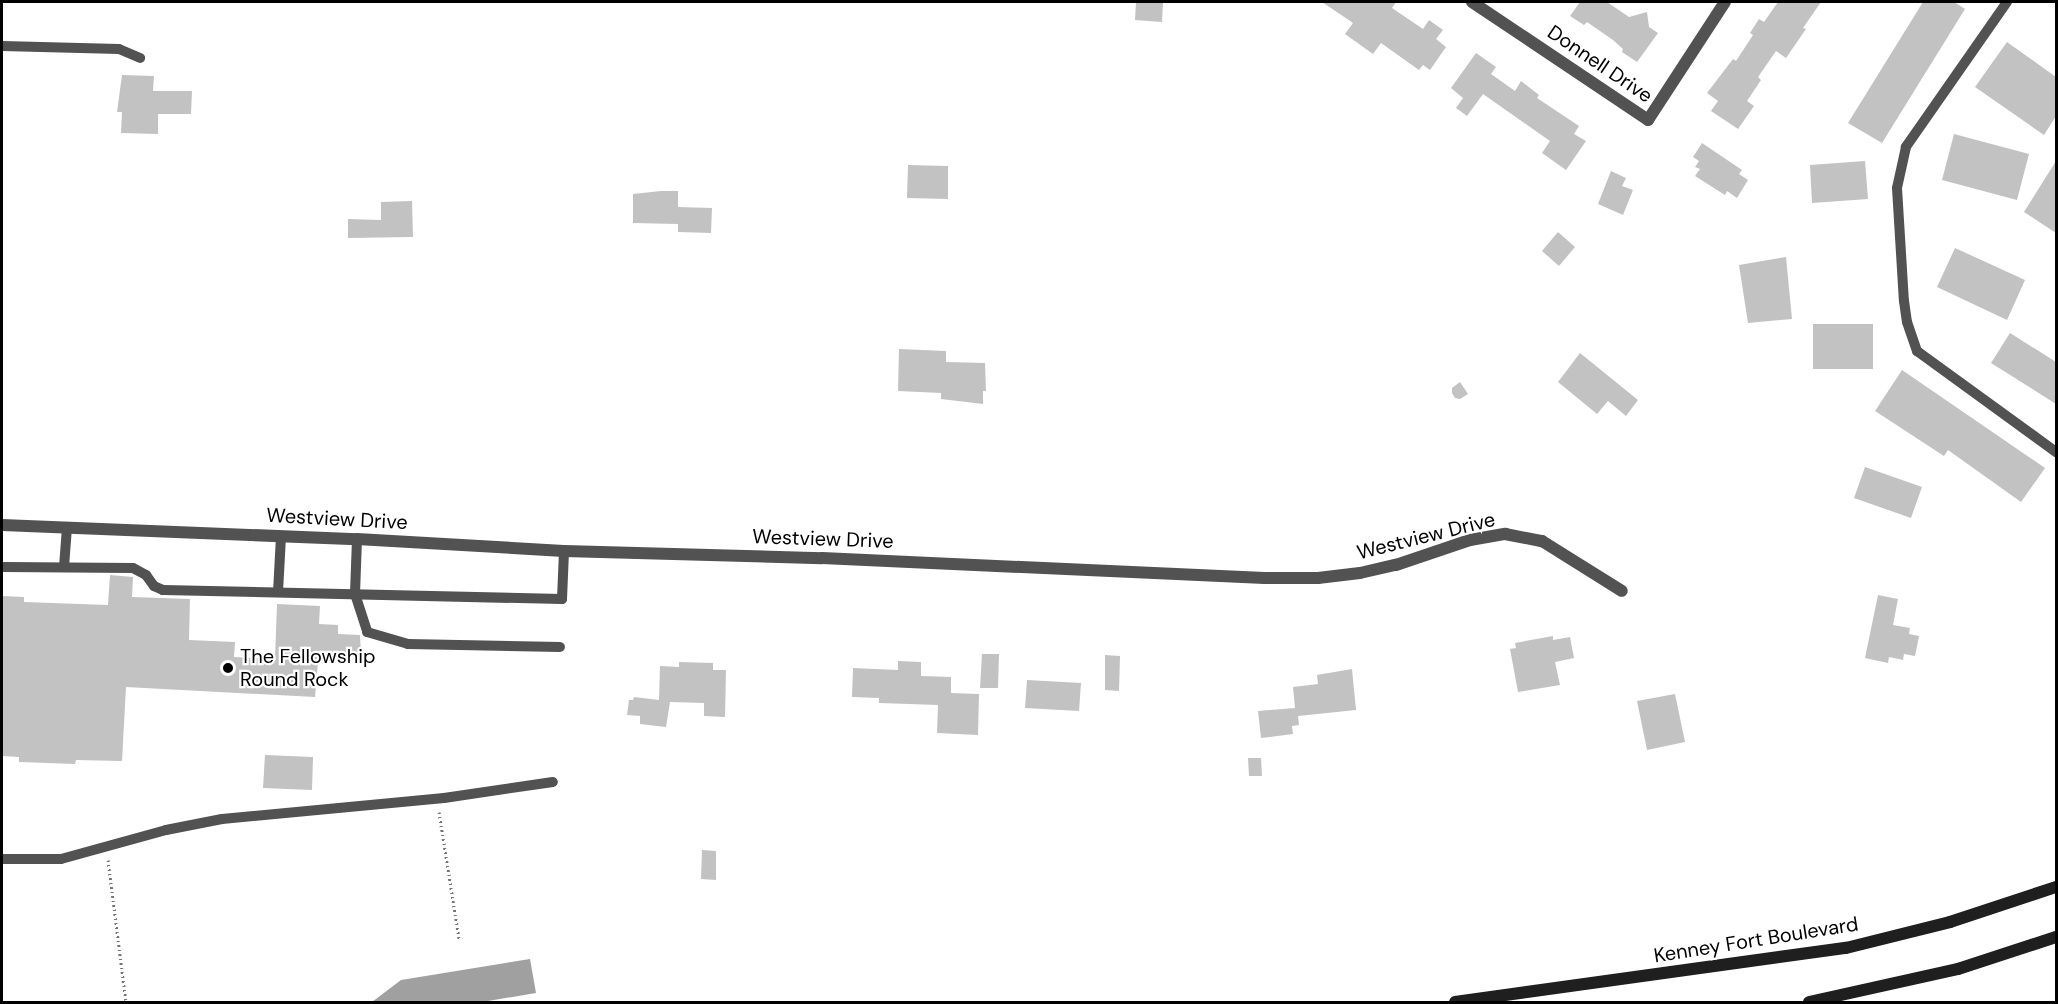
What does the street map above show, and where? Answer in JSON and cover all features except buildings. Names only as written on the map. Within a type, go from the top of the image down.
[{"type":"main road","name":"Kenney Fort Boulevard","points":[[1455,1002],[1846,948],[1950,922],[2056,887]]},
{"type":"main road","points":[[1809,1002],[1958,969],[2056,938]]},
{"type":"street","name":"Donnell Drive","points":[[1472,2],[1648,120],[1725,2]]},
{"type":"street","name":"Westview Drive","points":[[2,525],[357,539],[564,551],[822,558],[1318,578],[1396,566],[1470,540],[1505,534],[1542,542],[1622,591]]},
{"type":"lane","points":[[2007,2],[1906,147],[1897,188],[1902,280],[1907,322],[1917,351],[2056,452]]},
{"type":"lane","points":[[2,46],[118,49],[140,58]]},
{"type":"lane","points":[[64,567],[67,527]]},
{"type":"lane","points":[[278,592],[281,536]]},
{"type":"lane","points":[[357,539],[355,594],[367,632],[408,644],[560,647]]},
{"type":"lane","points":[[4,567],[134,568],[146,575],[154,586],[163,590],[562,599],[564,551]]},
{"type":"lane","points":[[2,859],[62,859],[166,830],[222,819],[444,798],[553,782]]},
{"type":"path","points":[[438,808],[459,938]]},
{"type":"path","points":[[117,857],[107,860],[126,1002]]},
{"type":"shaded area","points":[[530,959],[536,993],[482,1002],[372,1002],[401,980]]},
{"type":"place","name":"The Fellowship Round Rock","points":[[228,668]]}]
